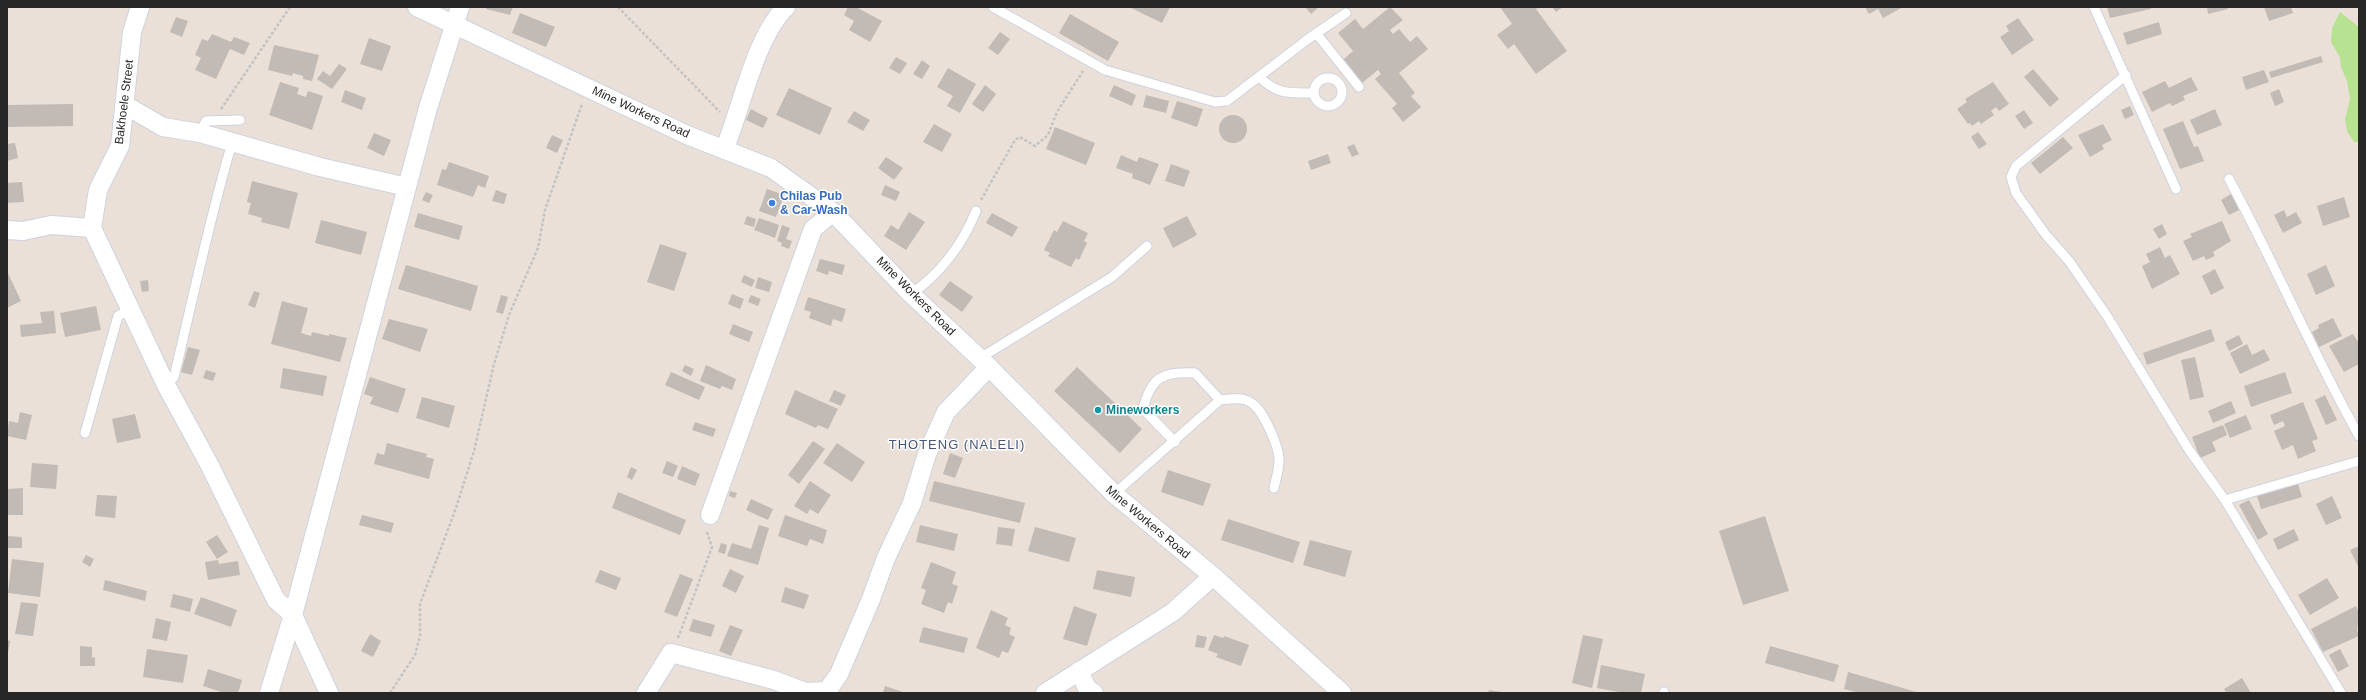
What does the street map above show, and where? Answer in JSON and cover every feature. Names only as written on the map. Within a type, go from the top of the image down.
[{"type":"street","name":"Bakhoele Street","points":[[92,228],[98,190],[120,146],[132,32],[140,7]]},
{"type":"street","name":"Mine Workers Road","points":[[417,7],[458,15],[586,86],[687,135],[771,168],[834,212],[911,294],[985,363],[1114,494],[1213,576],[1342,693]]},
{"type":"street","points":[[724,150],[736,122],[746,84],[766,37],[786,7]]},
{"type":"street","points":[[269,693],[293,615],[428,108],[458,15]]},
{"type":"street","points":[[125,105],[163,127],[200,133],[232,143],[407,187]]},
{"type":"street","points":[[710,515],[813,229],[834,212]]},
{"type":"street","points":[[7,238],[15,231],[51,225],[92,228],[166,385],[208,464],[276,600],[293,615],[329,693]]},
{"type":"street","points":[[646,693],[672,653],[774,680],[805,692],[827,691],[839,674],[868,606],[886,558],[912,503],[927,454],[946,412],[985,363]]},
{"type":"street","points":[[1044,693],[1173,612],[1213,576]]},
{"type":"street","points":[[1079,671],[1087,688],[1094,693]]},
{"type":"lane","points":[[994,7],[1105,70],[1215,102],[1227,101],[1316,33],[1346,13]]},
{"type":"lane","points":[[2094,7],[2126,75],[2176,189]]},
{"type":"lane","points":[[1316,33],[1359,88]]},
{"type":"lane","points":[[2126,75],[2016,166],[2011,177],[2016,193],[2046,235],[2069,261],[2107,316],[2185,443],[2225,500],[2341,693]]},
{"type":"lane","points":[[1259,77],[1271,88],[1280,92],[1314,92]]},
{"type":"lane","points":[[1326,78],[1332,78],[1341,86],[1341,98],[1333,106],[1322,105],[1318,102],[1314,92],[1318,83],[1326,78]]},
{"type":"lane","points":[[1341,86],[1351,78]]},
{"type":"lane","points":[[200,133],[206,121],[214,119],[240,120]]},
{"type":"lane","points":[[166,385],[174,377],[201,270],[211,213],[232,143]]},
{"type":"lane","points":[[2229,179],[2261,238],[2332,387],[2359,436]]},
{"type":"lane","points":[[911,294],[924,285],[949,259],[968,233],[976,211]]},
{"type":"lane","points":[[985,363],[1112,277],[1147,246]]},
{"type":"lane","points":[[85,433],[118,316],[130,309]]},
{"type":"lane","points":[[1175,442],[1143,409],[1148,390],[1159,378],[1176,372],[1195,373],[1220,400]]},
{"type":"lane","points":[[1114,494],[1175,442],[1220,400],[1241,398],[1253,403],[1264,418],[1279,459],[1274,488]]},
{"type":"lane","points":[[2225,500],[2359,460]]},
{"type":"path","points":[[214,119],[290,7]]},
{"type":"path","points":[[618,7],[718,111],[736,122]]},
{"type":"path","points":[[976,211],[1011,143],[1020,137],[1035,146],[1048,136],[1057,112],[1089,62]]},
{"type":"path","points":[[390,693],[415,655],[420,636],[420,604],[456,508],[474,451],[496,357],[510,315],[538,248],[545,210],[566,154],[586,86]]},
{"type":"path","points":[[672,653],[712,547],[707,532],[710,515]]},
{"type":"green space","points":[[2340,12],[2359,27],[2359,142],[2354,142],[2347,131],[2345,119],[2350,99],[2347,81],[2341,67],[2340,57],[2331,42],[2332,28]]},
{"type":"building","points":[[487,7],[513,7],[510,15],[486,9]]},
{"type":"building","points":[[848,7],[856,7],[882,21],[870,42],[849,30],[854,21],[844,15]]},
{"type":"building","points":[[1129,7],[1170,7],[1162,23]]},
{"type":"building","points":[[1305,7],[1319,7],[1311,14]]},
{"type":"building","points":[[1390,7],[1403,20],[1390,30],[1393,34],[1399,29],[1410,42],[1417,36],[1428,49],[1399,73],[1415,93],[1411,96],[1421,107],[1403,122],[1392,108],[1397,104],[1375,79],[1381,74],[1378,70],[1362,83],[1343,60],[1353,51],[1338,33],[1355,19],[1363,29]]},
{"type":"building","points":[[1500,7],[1539,7],[1536,9],[1567,51],[1536,74],[1514,44],[1508,49],[1497,35],[1512,24]]},
{"type":"building","points":[[1552,7],[1563,7],[1556,12]]},
{"type":"building","points":[[1865,7],[1903,7],[1883,18],[1878,9],[1869,14]]},
{"type":"building","points":[[2107,7],[2151,7],[2151,9],[2110,18]]},
{"type":"building","points":[[2207,7],[2227,7],[2228,9],[2208,14]]},
{"type":"building","points":[[2264,7],[2291,7],[2293,13],[2269,21]]},
{"type":"building","points":[[520,13],[555,27],[546,47],[512,33]]},
{"type":"building","points":[[1070,14],[1119,42],[1108,61],[1059,33]]},
{"type":"building","points":[[176,17],[188,21],[182,37],[170,32]]},
{"type":"building","points":[[2018,18],[2034,40],[2012,55],[2000,37],[2009,31],[2006,26]]},
{"type":"building","points":[[2159,22],[2162,34],[2127,45],[2123,33]]},
{"type":"building","points":[[1000,32],[1010,39],[998,55],[988,48]]},
{"type":"building","points":[[212,34],[231,42],[234,37],[250,43],[244,55],[230,49],[216,79],[195,70],[201,58],[195,55],[202,39],[208,41]]},
{"type":"building","points":[[369,38],[391,46],[382,71],[360,64]]},
{"type":"building","points":[[274,45],[319,55],[312,81],[303,79],[303,76],[293,73],[292,76],[268,70]]},
{"type":"building","points":[[2321,56],[2323,62],[2271,78],[2269,72]]},
{"type":"building","points":[[896,57],[907,63],[900,74],[889,68]]},
{"type":"building","points":[[922,60],[930,66],[922,79],[913,74]]},
{"type":"building","points":[[339,64],[347,69],[332,89],[317,79],[323,71],[330,76]]},
{"type":"building","points":[[948,68],[976,84],[960,113],[947,106],[953,96],[937,87]]},
{"type":"building","points":[[2033,69],[2059,99],[2050,107],[2024,77]]},
{"type":"building","points":[[2264,70],[2269,82],[2246,90],[2242,77]]},
{"type":"building","points":[[2191,77],[2198,90],[2183,96],[2185,100],[2172,106],[2170,103],[2152,112],[2142,92],[2165,81],[2169,88]]},
{"type":"building","points":[[280,82],[299,88],[297,94],[306,97],[308,91],[323,96],[312,130],[269,115]]},
{"type":"building","points":[[1993,82],[2009,104],[1999,111],[1996,107],[1991,111],[1994,115],[1981,124],[1979,121],[1972,126],[1970,123],[1968,124],[1957,109],[1967,102],[1965,99]]},
{"type":"building","points":[[985,85],[996,94],[983,112],[972,104]]},
{"type":"building","points":[[1114,85],[1136,95],[1132,106],[1109,96]]},
{"type":"building","points":[[789,88],[832,108],[820,135],[776,115]]},
{"type":"building","points":[[2279,89],[2284,102],[2275,106],[2270,93]]},
{"type":"building","points":[[345,90],[366,98],[362,110],[341,102]]},
{"type":"building","points":[[1146,95],[1169,101],[1166,113],[1143,107]]},
{"type":"building","points":[[1177,101],[1203,109],[1197,127],[1171,118]]},
{"type":"building","points":[[73,104],[73,126],[7,127],[7,105]]},
{"type":"building","points":[[2130,106],[2134,115],[2125,119],[2121,110]]},
{"type":"building","points":[[751,109],[768,118],[763,128],[746,120]]},
{"type":"building","points":[[2215,109],[2222,125],[2197,135],[2190,120]]},
{"type":"building","points":[[2024,110],[2033,123],[2024,129],[2015,116]]},
{"type":"building","points":[[854,111],[870,120],[863,131],[847,122]]},
{"type":"building","points":[[1233,115],[1243,119],[1247,129],[1243,139],[1233,143],[1223,139],[1219,129],[1223,119]]},
{"type":"building","points":[[2183,121],[2194,147],[2198,146],[2204,161],[2180,169],[2163,129]]},
{"type":"building","points":[[934,124],[952,134],[942,152],[923,142]]},
{"type":"building","points":[[2103,124],[2112,140],[2102,145],[2104,149],[2090,157],[2078,135]]},
{"type":"building","points":[[1055,127],[1095,143],[1086,165],[1046,149]]},
{"type":"building","points":[[1978,132],[1987,144],[1979,149],[1971,137]]},
{"type":"building","points":[[374,133],[391,140],[384,156],[367,148]]},
{"type":"building","points":[[552,135],[563,140],[557,153],[546,148]]},
{"type":"building","points":[[2063,137],[2073,148],[2040,174],[2031,163]]},
{"type":"building","points":[[15,143],[18,158],[7,161],[7,144]]},
{"type":"building","points":[[1354,144],[1359,154],[1352,157],[1347,147]]},
{"type":"building","points":[[1328,154],[1331,163],[1311,170],[1308,161]]},
{"type":"building","points":[[1121,155],[1137,162],[1139,157],[1159,164],[1150,185],[1132,178],[1133,174],[1116,168]]},
{"type":"building","points":[[886,157],[903,168],[894,180],[878,168]]},
{"type":"building","points":[[449,162],[489,176],[485,188],[478,185],[473,197],[437,185],[442,169],[446,170]]},
{"type":"building","points":[[1171,164],[1190,171],[1184,187],[1165,181]]},
{"type":"building","points":[[252,181],[298,193],[289,229],[261,222],[262,218],[248,214],[251,203],[247,202]]},
{"type":"building","points":[[22,182],[24,202],[7,203],[7,183]]},
{"type":"building","points":[[885,185],[900,192],[896,201],[881,195]]},
{"type":"building","name":"Chilas Pub & Car-Wash","points":[[767,189],[784,195],[776,217],[759,211]]},
{"type":"building","points":[[496,190],[507,194],[504,204],[492,201]]},
{"type":"building","points":[[426,192],[433,195],[429,203],[422,200]]},
{"type":"building","points":[[2231,194],[2239,210],[2229,215],[2221,200]]},
{"type":"building","points":[[2344,197],[2350,217],[2323,226],[2317,206]]},
{"type":"building","points":[[2284,210],[2287,217],[2296,212],[2302,223],[2283,233],[2274,215]]},
{"type":"building","points":[[909,212],[925,222],[906,250],[884,236],[891,225],[898,230]]},
{"type":"building","points":[[418,213],[463,226],[459,240],[414,227]]},
{"type":"building","points":[[992,213],[1018,227],[1012,237],[986,223]]},
{"type":"building","points":[[747,216],[756,219],[754,227],[744,224]]},
{"type":"building","points":[[1187,216],[1197,235],[1173,248],[1163,228]]},
{"type":"building","points":[[759,218],[779,225],[775,238],[754,230]]},
{"type":"building","points":[[321,220],[367,232],[361,255],[315,243]]},
{"type":"building","points":[[1063,221],[1088,233],[1084,241],[1087,243],[1079,260],[1076,258],[1071,267],[1048,256],[1050,253],[1044,250],[1054,230],[1057,232]]},
{"type":"building","points":[[2222,221],[2231,241],[2213,252],[2215,256],[2206,260],[2204,256],[2193,261],[2183,241],[2192,237],[2190,234]]},
{"type":"building","points":[[2162,224],[2167,234],[2159,239],[2153,229]]},
{"type":"building","points":[[782,225],[790,228],[786,239],[792,241],[789,249],[781,246],[782,243],[777,241]]},
{"type":"building","points":[[660,244],[687,253],[674,291],[647,282]]},
{"type":"building","points":[[2160,247],[2165,258],[2170,255],[2180,274],[2152,289],[2142,266],[2150,262],[2146,254]]},
{"type":"building","points":[[820,259],[845,265],[842,275],[829,271],[828,275],[816,271]]},
{"type":"building","points":[[406,265],[478,286],[471,311],[398,289]]},
{"type":"building","points":[[2326,265],[2335,286],[2316,295],[2307,274]]},
{"type":"building","points":[[2215,269],[2224,288],[2211,295],[2202,276]]},
{"type":"building","points":[[7,271],[21,301],[7,308]]},
{"type":"building","points":[[744,275],[755,280],[752,287],[741,282]]},
{"type":"building","points":[[758,277],[772,282],[769,292],[755,288]]},
{"type":"building","points":[[148,280],[149,291],[142,292],[140,281]]},
{"type":"building","points":[[950,281],[973,297],[962,312],[939,295]]},
{"type":"building","points":[[254,291],[260,293],[255,308],[248,305]]},
{"type":"building","points":[[732,294],[744,299],[740,309],[728,304]]},
{"type":"building","points":[[501,295],[508,297],[503,314],[496,312]]},
{"type":"building","points":[[751,295],[761,299],[758,306],[748,302]]},
{"type":"building","points":[[808,297],[846,309],[842,322],[833,319],[831,326],[809,318],[811,312],[804,310]]},
{"type":"building","points":[[282,301],[308,308],[301,333],[311,336],[312,332],[347,338],[340,362],[271,344]]},
{"type":"building","points":[[96,306],[101,330],[65,337],[60,313]]},
{"type":"building","points":[[54,311],[56,333],[21,337],[20,325],[42,323],[40,312]]},
{"type":"building","points":[[2333,318],[2342,336],[2319,347],[2312,332],[2319,328],[2318,325]]},
{"type":"building","points":[[389,319],[428,329],[420,352],[382,339]]},
{"type":"building","points":[[733,324],[753,332],[749,342],[729,334]]},
{"type":"building","points":[[2211,329],[2215,341],[2147,365],[2143,353]]},
{"type":"building","points":[[2353,334],[2359,343],[2359,364],[2344,372],[2329,346]]},
{"type":"building","points":[[2239,335],[2243,344],[2229,351],[2225,342]]},
{"type":"building","points":[[2247,344],[2252,355],[2264,349],[2270,360],[2240,374],[2230,353]]},
{"type":"building","points":[[188,347],[200,350],[192,375],[181,372]]},
{"type":"building","points":[[2195,357],[2204,397],[2190,400],[2181,360]]},
{"type":"building","points":[[685,365],[694,369],[691,376],[682,371]]},
{"type":"building","points":[[706,365],[736,379],[732,390],[722,386],[720,389],[700,381]]},
{"type":"building","name":"Mineworkers","points":[[1077,367],[1142,429],[1120,453],[1054,391]]},
{"type":"building","points":[[283,368],[327,376],[323,396],[280,388]]},
{"type":"building","points":[[206,370],[216,373],[213,381],[203,378]]},
{"type":"building","points":[[671,372],[705,387],[699,400],[665,385]]},
{"type":"building","points":[[2285,372],[2292,393],[2251,407],[2244,386]]},
{"type":"building","points":[[370,377],[406,389],[398,413],[370,404],[373,397],[364,394]]},
{"type":"building","points":[[795,390],[838,409],[828,429],[818,425],[816,428],[785,414]]},
{"type":"building","points":[[834,390],[846,395],[841,406],[829,401]]},
{"type":"building","points":[[2325,395],[2337,420],[2326,425],[2315,400]]},
{"type":"building","points":[[422,397],[455,406],[449,428],[416,418]]},
{"type":"building","points":[[2231,401],[2236,413],[2213,423],[2208,411]]},
{"type":"building","points":[[2303,402],[2318,439],[2312,441],[2316,451],[2298,459],[2293,445],[2282,450],[2274,431],[2285,426],[2283,421],[2274,425],[2270,415]]},
{"type":"building","points":[[20,412],[32,415],[26,440],[7,436],[9,421],[18,423]]},
{"type":"building","points":[[135,414],[141,438],[117,443],[112,419]]},
{"type":"building","points":[[2246,415],[2252,429],[2230,438],[2224,424]]},
{"type":"building","points":[[695,422],[716,429],[713,437],[692,430]]},
{"type":"building","points":[[2223,425],[2227,435],[2212,442],[2216,451],[2200,458],[2192,437]]},
{"type":"building","points":[[813,441],[825,449],[799,484],[788,475]]},
{"type":"building","points":[[387,443],[427,454],[426,457],[434,459],[429,479],[374,464],[377,453],[384,455]]},
{"type":"building","points":[[837,443],[865,462],[852,482],[823,463]]},
{"type":"building","points":[[950,453],[963,458],[955,478],[943,474]]},
{"type":"building","points":[[667,461],[678,466],[673,477],[662,473]]},
{"type":"building","points":[[32,463],[58,465],[56,489],[30,487]]},
{"type":"building","points":[[682,466],[700,474],[695,486],[677,479]]},
{"type":"building","points":[[631,467],[637,470],[632,480],[627,477]]},
{"type":"building","points":[[1168,470],[1211,484],[1203,506],[1161,492]]},
{"type":"building","points":[[810,481],[831,495],[818,514],[810,509],[807,514],[794,506]]},
{"type":"building","points":[[934,481],[1025,503],[1020,523],[929,501]]},
{"type":"building","points":[[2298,484],[2302,497],[2261,509],[2257,496]]},
{"type":"building","points":[[23,488],[23,515],[7,515],[7,489]]},
{"type":"building","points":[[730,491],[737,493],[735,498],[729,496]]},
{"type":"building","points":[[618,492],[686,520],[680,535],[612,508]]},
{"type":"building","points":[[97,495],[117,496],[115,518],[95,516]]},
{"type":"building","points":[[2332,496],[2342,518],[2326,525],[2316,504]]},
{"type":"building","points":[[751,499],[773,509],[768,520],[746,510]]},
{"type":"building","points":[[2249,500],[2268,534],[2258,540],[2239,505]]},
{"type":"building","points":[[362,515],[394,523],[391,533],[359,525]]},
{"type":"building","points":[[785,515],[827,530],[823,544],[810,539],[807,546],[778,536]]},
{"type":"building","points":[[1765,516],[1789,591],[1743,605],[1719,531]]},
{"type":"building","points":[[1228,519],[1300,542],[1293,563],[1221,540]]},
{"type":"building","points":[[759,525],[769,528],[758,565],[727,556],[732,543],[751,549]]},
{"type":"building","points":[[920,525],[958,534],[954,551],[916,542]]},
{"type":"building","points":[[998,527],[1015,529],[1012,546],[996,544]]},
{"type":"building","points":[[1035,527],[1076,538],[1069,562],[1028,551]]},
{"type":"building","points":[[2294,529],[2299,540],[2278,550],[2273,539]]},
{"type":"building","points":[[217,535],[228,552],[217,559],[206,542]]},
{"type":"building","points":[[7,536],[22,537],[22,548],[7,548]]},
{"type":"building","points":[[1310,540],[1352,551],[1345,577],[1303,565]]},
{"type":"building","points":[[721,543],[727,545],[725,554],[718,552]]},
{"type":"building","points":[[2359,546],[2359,568],[2350,550]]},
{"type":"building","points":[[86,555],[94,559],[90,567],[82,562]]},
{"type":"building","points":[[12,559],[44,563],[40,597],[8,593]]},
{"type":"building","points":[[218,560],[219,564],[238,561],[240,575],[208,580],[205,562]]},
{"type":"building","points":[[931,562],[956,572],[952,584],[958,586],[952,604],[948,602],[944,613],[921,604],[926,590],[921,588]]},
{"type":"building","points":[[730,569],[744,576],[736,593],[722,586]]},
{"type":"building","points":[[600,570],[621,578],[616,590],[595,582]]},
{"type":"building","points":[[1097,570],[1135,577],[1131,597],[1093,589]]},
{"type":"building","points":[[680,574],[693,579],[677,617],[664,612]]},
{"type":"building","points":[[2327,578],[2339,598],[2310,615],[2298,595]]},
{"type":"building","points":[[105,580],[147,591],[145,601],[103,590]]},
{"type":"building","points":[[785,587],[809,595],[804,609],[781,602]]},
{"type":"building","points":[[173,594],[193,599],[190,612],[170,607]]},
{"type":"building","points":[[201,597],[237,610],[231,627],[194,614]]},
{"type":"building","points":[[21,602],[38,604],[33,636],[15,634]]},
{"type":"building","points":[[1074,606],[1097,614],[1087,646],[1063,639]]},
{"type":"building","points":[[2356,606],[2359,613],[2357,630],[2359,636],[2323,652],[2311,629]]},
{"type":"building","points":[[991,610],[1008,618],[1005,625],[1011,628],[1009,634],[1015,637],[1008,653],[1002,651],[999,658],[976,648]]},
{"type":"building","points":[[156,618],[171,622],[167,641],[152,638]]},
{"type":"building","points":[[693,619],[715,625],[711,637],[689,631]]},
{"type":"building","points":[[730,625],[743,630],[731,656],[719,651]]},
{"type":"building","points":[[923,627],[968,638],[964,653],[919,642]]},
{"type":"building","points":[[370,634],[381,641],[373,657],[361,651]]},
{"type":"building","points":[[1197,635],[1207,637],[1204,648],[1195,647]]},
{"type":"building","points":[[1214,635],[1223,638],[1224,636],[1249,645],[1241,666],[1216,657],[1218,654],[1208,650]]},
{"type":"building","points":[[1583,635],[1603,639],[1592,688],[1572,683]]},
{"type":"building","points":[[7,640],[10,641],[8,653],[7,653]]},
{"type":"building","points":[[80,646],[92,647],[92,658],[95,657],[95,666],[80,666]]},
{"type":"building","points":[[1770,646],[1839,665],[1834,682],[1765,663]]},
{"type":"building","points":[[147,649],[188,655],[183,683],[143,677]]},
{"type":"building","points":[[2340,649],[2349,666],[2338,672],[2329,655]]},
{"type":"building","points":[[1601,665],[1645,674],[1641,693],[1624,693],[1597,688]]},
{"type":"building","points":[[208,669],[242,680],[238,693],[224,693],[203,686]]},
{"type":"building","points":[[1848,672],[1920,693],[1859,693],[1844,689]]},
{"type":"building","points":[[2242,678],[2251,693],[2226,693],[2224,689]]},
{"type":"building","points":[[885,686],[906,693],[883,693]]},
{"type":"building","points":[[1489,690],[1502,692],[1502,693],[1488,693]]},
{"type":"place","name":"Chilas Pub & Car-Wash","points":[[772,203]]},
{"type":"place","name":"Mineworkers","points":[[1098,410]]},
{"type":"district","name":"THOTENG (NALELI)","points":[[957,444]]}]
